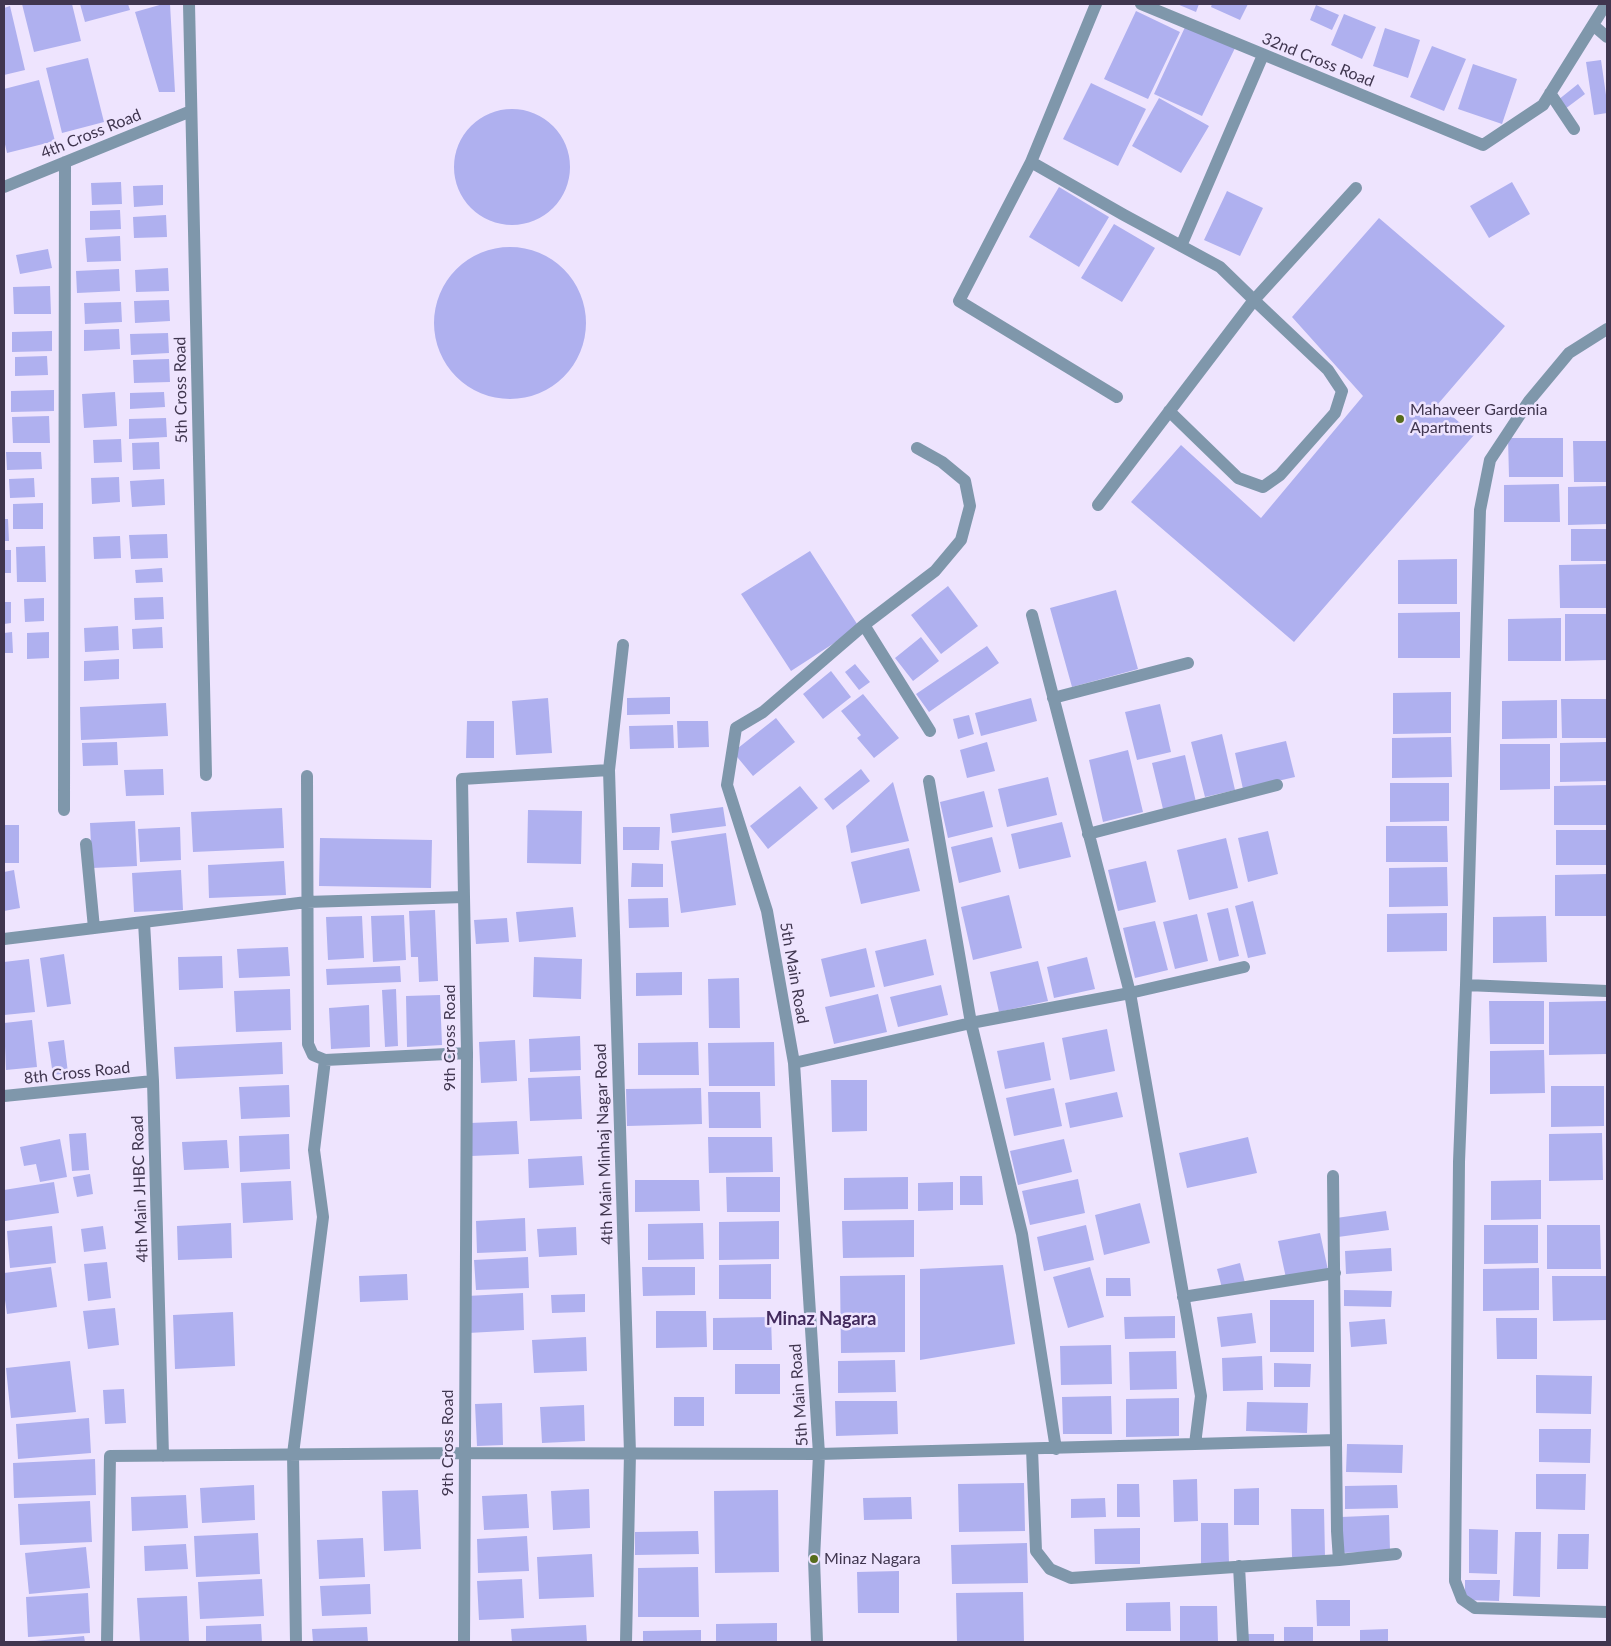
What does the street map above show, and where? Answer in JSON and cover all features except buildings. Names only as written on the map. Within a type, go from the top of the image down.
[{"type":"street","name":"5th Cross Road","points":[[189,4],[206,775]]},
{"type":"street","points":[[1096,4],[1031,162],[959,301],[1117,397]]},
{"type":"street","name":"32nd Cross Road","points":[[1141,4],[1483,145],[1542,105],[1550,93]]},
{"type":"street","points":[[1574,129],[1550,93],[1606,4]]},
{"type":"street","points":[[1593,25],[1607,37]]},
{"type":"street","points":[[1181,246],[1263,55]]},
{"type":"street","name":"4th Cross Road","points":[[4,187],[191,111]]},
{"type":"street","points":[[64,810],[65,162]]},
{"type":"street","points":[[1031,162],[1220,267],[1328,370],[1342,391],[1335,413],[1280,475],[1263,487],[1238,478],[1169,411]]},
{"type":"street","points":[[1098,505],[1254,300],[1356,188]]},
{"type":"street","points":[[1607,329],[1570,353],[1529,401],[1490,460],[1480,510],[1459,1162],[1455,1581],[1462,1599],[1475,1608],[1607,1612]]},
{"type":"street","name":"5th Main Road","points":[[817,1642],[814,1559],[819,1454],[794,1063],[767,911],[727,785],[736,728],[763,712],[864,625],[935,571],[961,540],[970,506],[965,481],[942,462],[917,448]]},
{"type":"street","points":[[1032,615],[1130,993],[1201,1396],[1195,1444]]},
{"type":"street","points":[[864,625],[930,731]]},
{"type":"street","name":"4th Main Minhaj Nagar Road","points":[[623,645],[609,770],[630,1453],[626,1642]]},
{"type":"street","points":[[1053,698],[1188,663]]},
{"type":"street","name":"9th Cross Road","points":[[464,1642],[467,1053],[462,779],[609,770]]},
{"type":"street","points":[[307,776],[308,1044],[313,1055],[325,1060],[467,1053]]},
{"type":"street","points":[[929,781],[971,1023],[1022,1234],[1056,1449]]},
{"type":"street","points":[[1088,834],[1278,785]]},
{"type":"street","points":[[86,844],[94,928]]},
{"type":"street","points":[[4,939],[307,902],[464,897]]},
{"type":"street","name":"4th Main JHBC Road","points":[[144,922],[153,1081],[163,1456]]},
{"type":"street","points":[[794,1063],[971,1023],[1130,993],[1244,967]]},
{"type":"street","points":[[1466,985],[1607,992]]},
{"type":"street","points":[[296,1642],[293,1454],[324,1217],[314,1150],[325,1060]]},
{"type":"street","name":"8th Cross Road","points":[[4,1096],[153,1081]]},
{"type":"street","points":[[1333,1176],[1337,1530],[1339,1560]]},
{"type":"street","points":[[1183,1297],[1335,1273]]},
{"type":"street","points":[[107,1642],[110,1456],[464,1453],[819,1454],[1336,1440]]},
{"type":"street","points":[[1032,1449],[1036,1551],[1050,1569],[1071,1578],[1339,1560],[1396,1554]]},
{"type":"street","points":[[1239,1566],[1243,1642]]},
{"type":"place","name":"Mahaveer Gardenia Apartments","points":[[1400,419]]},
{"type":"place","name":"Minaz Nagara","points":[[814,1559]]},
{"type":"district","name":"Minaz Nagara","points":[[821,1319]]}]
